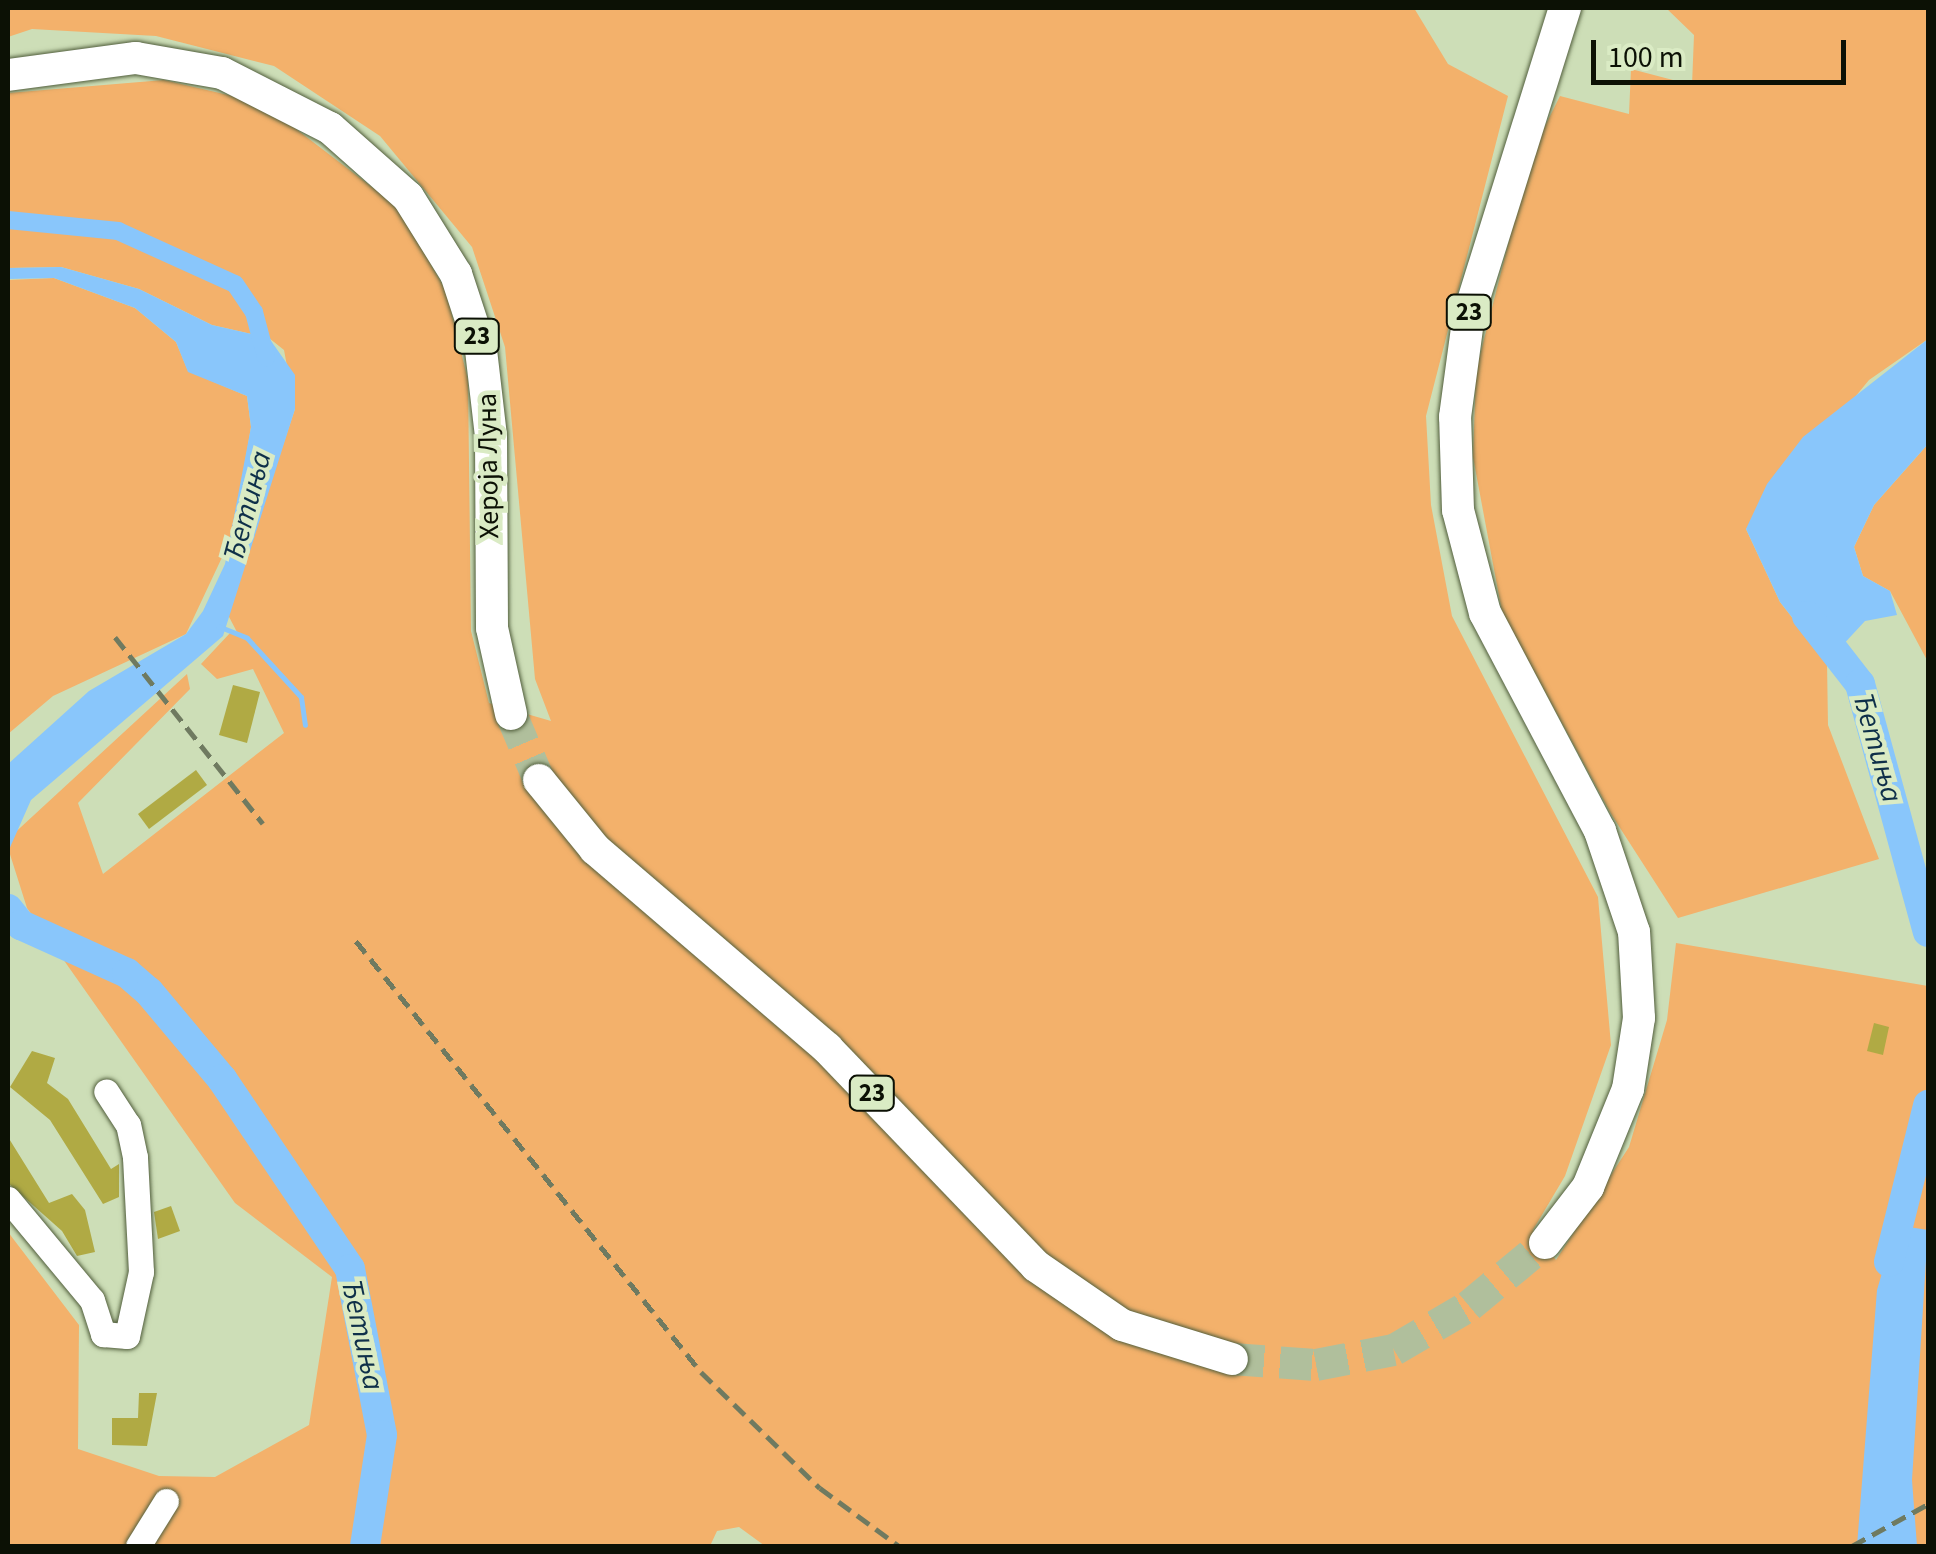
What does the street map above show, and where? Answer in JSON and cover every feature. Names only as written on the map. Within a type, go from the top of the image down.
[{"type":"main road","name":"23","points":[[1544,1243],[1588,1187],[1628,1089],[1639,1018],[1634,932],[1600,831],[1508,666],[1477,592],[1458,510],[1455,418],[1469,314],[1564,8]]},
{"type":"main road","name":"Хероја Луна","points":[[8,75],[136,58],[222,73],[330,128],[408,198],[456,274],[481,350],[491,436],[492,628],[511,714]]},
{"type":"main road","name":"23","points":[[539,780],[595,849],[827,1048],[1046,1274],[1122,1326],[1232,1359]]},
{"type":"street","points":[[8,1199],[92,1300],[104,1334],[127,1336],[141,1272],[135,1157],[128,1125],[106,1091]]},
{"type":"street","points":[[138,1546],[166,1500]]},
{"type":"shaded area","points":[[8,8],[1414,8],[1448,64],[1508,96],[1426,416],[1431,505],[1452,616],[1598,897],[1611,1045],[1565,1176],[1533,1230],[1556,1260],[1629,1147],[1667,1020],[1676,943],[1928,986],[1928,1546],[765,1546],[739,1527],[717,1531],[710,1546],[8,1546],[8,1232],[79,1325],[78,1449],[159,1476],[215,1477],[309,1425],[332,1277],[235,1203],[27,908],[8,848],[8,839],[187,674],[190,689],[78,803],[103,874],[284,733],[253,669],[217,679],[201,664],[230,633],[238,634],[227,613],[295,409],[284,350],[269,338],[212,325],[139,289],[61,267],[8,268],[8,93],[164,80],[262,103],[398,207],[446,291],[468,380],[471,631],[489,703],[551,721],[535,679],[505,347],[472,247],[380,136],[274,66],[156,36],[32,29],[8,37]]},
{"type":"shaded area","points":[[1666,8],[1928,8],[1928,339],[1869,380],[1746,529],[1780,602],[1827,662],[1828,725],[1879,859],[1678,918],[1611,814],[1502,612],[1473,457],[1476,371],[1531,154],[1560,96],[1629,114],[1631,69],[1692,85],[1694,35]]},
{"type":"shaded area","points":[[54,278],[135,308],[176,342],[188,371],[247,396],[251,427],[233,534],[186,634],[53,696],[8,734],[8,280]]},
{"type":"shaded area","points":[[1928,444],[1928,662],[1890,591],[1863,576],[1854,547],[1874,505]]},
{"type":"water","points":[[61,267],[139,289],[212,325],[269,338],[295,375],[295,409],[223,636],[31,800],[8,852],[8,764],[89,691],[186,634],[203,611],[225,564],[251,427],[247,396],[188,372],[176,342],[135,308],[54,278],[8,279],[8,268]]},
{"type":"water","points":[[1928,339],[1928,444],[1874,505],[1854,547],[1863,576],[1890,591],[1897,615],[1865,621],[1827,662],[1780,602],[1746,529],[1767,484],[1803,437]]},
{"type":"water","points":[[1896,1225],[1928,1230],[1912,1480],[1917,1546],[1857,1546],[1877,1290]]},
{"type":"building","points":[[233,685],[260,692],[247,743],[219,735]]},
{"type":"building","points":[[196,770],[207,785],[149,829],[138,814]]},
{"type":"building","points":[[1874,1023],[1889,1027],[1883,1055],[1867,1051]]},
{"type":"building","points":[[32,1051],[55,1058],[47,1083],[68,1099],[111,1169],[119,1164],[119,1197],[103,1204],[50,1120],[10,1087]]},
{"type":"building","points":[[8,1137],[49,1203],[72,1194],[85,1210],[95,1252],[77,1256],[62,1231],[8,1183]]},
{"type":"building","points":[[171,1206],[180,1231],[158,1239],[154,1212]]},
{"type":"building","points":[[139,1393],[157,1393],[147,1446],[112,1445],[112,1418],[138,1418]]},
{"type":"waterway","points":[[8,220],[118,231],[235,284],[254,312],[266,357]]},
{"type":"waterway","name":"Ђетиња","points":[[1807,616],[1860,684],[1928,932]]},
{"type":"waterway","points":[[218,626],[247,638],[301,697],[305,725]]},
{"type":"waterway","name":"Ђетиња","points":[[8,909],[21,925],[127,973],[149,992],[222,1079],[350,1269],[382,1435],[365,1546]]},
{"type":"waterway","name":"Ђетиња","points":[[1889,1262],[1928,1105]]},
{"type":"tunnel","points":[[511,714],[539,780]]},
{"type":"tunnel","points":[[1232,1359],[1316,1365],[1394,1350],[1469,1306],[1545,1243]]},
{"type":"railway","points":[[115,637],[263,824]]},
{"type":"railway","points":[[356,941],[701,1372],[820,1488],[899,1546]]},
{"type":"railway","points":[[1852,1546],[1928,1504]]}]
